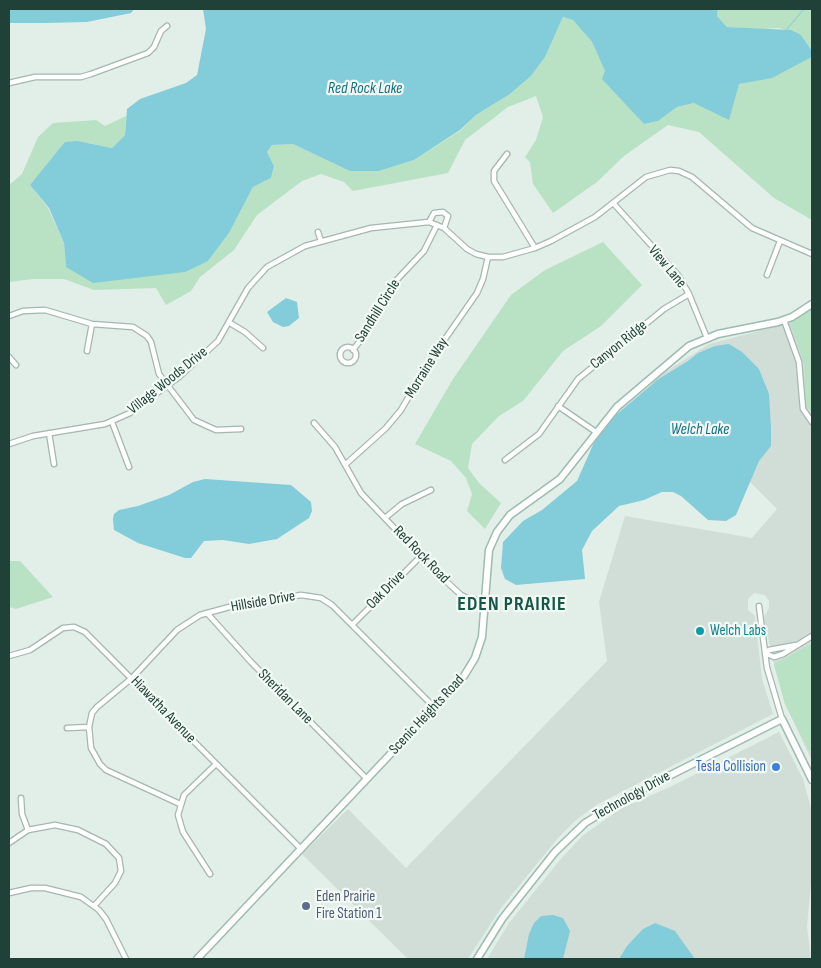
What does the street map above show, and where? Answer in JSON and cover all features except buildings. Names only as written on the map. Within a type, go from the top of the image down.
[{"type":"street","points":[[9,83],[35,77],[81,78],[148,53],[154,47],[161,31],[166,26]]},
{"type":"street","points":[[507,154],[494,171],[494,181],[535,248]]},
{"type":"street","points":[[675,164],[675,170],[686,173],[698,181],[748,225],[812,254]]},
{"type":"street","name":"Village Woods Drive","points":[[9,444],[49,433],[112,422],[130,413],[168,385],[218,341],[230,323],[248,288],[267,267],[292,252],[321,241],[371,228],[429,222],[444,228],[467,249],[488,257],[503,257],[535,248],[589,220],[614,204],[646,177],[662,171],[675,170]]},
{"type":"street","name":"View Lane","points":[[614,204],[678,275],[689,294],[707,338]]},
{"type":"street","points":[[429,222],[434,213],[443,212],[448,216],[444,228]]},
{"type":"street","name":"Sandhill Circle","points":[[354,350],[372,325],[390,287],[424,251],[437,225]]},
{"type":"street","points":[[318,232],[321,241]]},
{"type":"street","points":[[767,275],[780,240]]},
{"type":"street","name":"Morraine Way","points":[[346,464],[386,428],[401,410],[427,365],[477,293],[483,279],[488,257]]},
{"type":"street","name":"Canyon Ridge","points":[[505,460],[521,450],[539,434],[578,379],[664,309],[689,294]]},
{"type":"street","name":"Scenic Heights Road","points":[[197,959],[464,676],[475,658],[482,637],[488,561],[497,532],[517,509],[560,479],[617,406],[689,346],[707,338],[784,320],[812,304]]},
{"type":"street","points":[[9,316],[23,311],[45,310],[92,324],[125,325],[141,331],[151,342],[157,369],[189,415],[201,425],[216,430],[241,429]]},
{"type":"street","points":[[784,320],[799,362],[803,409],[812,422]]},
{"type":"street","points":[[230,323],[263,348]]},
{"type":"street","points":[[87,351],[92,324]]},
{"type":"street","points":[[9,357],[16,364]]},
{"type":"street","points":[[558,406],[596,432]]},
{"type":"street","points":[[112,422],[130,467]]},
{"type":"street","name":"Red Rock Road","points":[[314,423],[335,447],[361,493],[421,556],[461,595],[469,599],[485,600]]},
{"type":"street","points":[[49,433],[54,464]]},
{"type":"street","name":"Red Rock Road","points":[[385,518],[402,504],[431,490]]},
{"type":"street","name":"Oak Drive","points":[[352,625],[421,556]]},
{"type":"street","name":"Hillside Drive","points":[[89,727],[92,713],[97,707],[132,678],[185,623],[207,613],[233,606],[309,595],[326,600],[435,708]]},
{"type":"street","points":[[759,606],[770,682],[782,719],[812,780]]},
{"type":"street","name":"Sheridan Lane","points":[[207,613],[250,662],[367,779]]},
{"type":"street","name":"Hiawatha Avenue","points":[[9,656],[30,650],[63,628],[74,627],[91,638],[301,849]]},
{"type":"street","points":[[765,653],[774,656],[791,650],[812,636]]},
{"type":"street","name":"Technology Drive","points":[[477,959],[517,899],[555,852],[585,823],[631,795],[782,719]]},
{"type":"street","points":[[67,728],[89,727],[91,748],[100,764],[106,770],[180,804]]},
{"type":"street","points":[[210,874],[183,832],[178,816],[184,795],[216,764]]},
{"type":"street","points":[[20,798],[22,814],[28,830]]},
{"type":"street","points":[[9,843],[28,830],[44,825],[66,826],[96,838],[115,852],[121,864],[119,878],[94,906]]},
{"type":"street","points":[[9,893],[31,888],[58,889],[81,897],[94,906],[109,924],[126,959]]},
{"type":"shaded area","points":[[812,307],[812,761],[785,704],[774,664],[764,618],[769,608],[769,601],[765,595],[754,593],[748,599],[748,610],[755,616],[762,679],[773,714],[598,804],[576,820],[558,838],[501,908],[468,959],[408,959],[302,854],[348,809],[406,868],[607,661],[599,602],[625,516],[752,538],[777,509],[650,382],[709,344],[790,323]]},
{"type":"shaded area","points":[[779,732],[803,779],[812,812],[812,871],[807,926],[811,959],[487,959],[509,923],[582,836],[622,808],[670,787]]},
{"type":"green space","points":[[718,9],[812,9],[812,51],[801,35],[779,28],[727,27],[717,16]]},
{"type":"green space","points":[[563,17],[573,20],[592,42],[605,71],[624,101],[644,124],[658,121],[677,107],[694,103],[739,84],[779,74],[812,57],[812,220],[774,198],[699,132],[668,125],[624,156],[597,182],[553,213],[533,184],[530,162],[525,157],[536,140],[543,117],[536,96],[508,107],[465,140],[448,173],[353,191],[344,182],[321,174],[302,181],[257,215],[234,250],[200,277],[191,291],[166,305],[156,288],[94,290],[64,279],[33,279],[9,282],[9,185],[22,174],[38,137],[53,123],[96,120],[105,126],[126,116],[125,135],[112,148],[78,141],[30,185],[48,208],[64,243],[66,267],[208,261],[229,233],[253,187],[271,178],[274,166],[267,152],[272,145],[293,144],[340,166],[379,171],[414,160],[460,131],[476,115],[510,94],[531,76],[545,57]]},
{"type":"green space","points":[[603,242],[642,285],[601,326],[563,351],[523,401],[499,416],[472,444],[468,468],[479,483],[501,503],[485,529],[467,511],[472,494],[466,478],[451,461],[415,444],[453,379],[511,295],[545,270]]},
{"type":"green space","points":[[812,307],[811,410],[806,408],[804,363],[790,323]]},
{"type":"green space","points":[[9,561],[20,561],[53,597],[16,609],[9,607]]},
{"type":"green space","points":[[812,644],[812,750],[809,751],[785,704],[774,664]]},
{"type":"water","points":[[9,9],[134,9],[131,13],[87,22],[9,23]]},
{"type":"water","name":"Red Rock Lake","points":[[203,9],[718,9],[717,16],[727,27],[791,30],[801,35],[812,51],[812,57],[772,78],[739,84],[729,120],[694,103],[677,107],[658,121],[644,124],[602,79],[605,71],[592,42],[573,20],[563,17],[545,57],[531,76],[510,94],[476,115],[460,130],[414,160],[379,171],[350,171],[293,144],[272,145],[267,152],[274,166],[271,178],[253,187],[229,233],[208,261],[185,272],[93,283],[66,267],[64,243],[49,208],[30,185],[65,142],[78,141],[112,148],[125,135],[127,109],[140,99],[186,83],[197,75],[206,29]]},
{"type":"water","points":[[286,298],[297,302],[299,318],[289,326],[283,327],[273,322],[267,312]]},
{"type":"water","name":"Welch Lake","points":[[729,344],[742,352],[759,369],[769,394],[771,427],[771,446],[759,461],[736,515],[726,521],[708,520],[681,496],[673,492],[662,492],[644,500],[619,506],[592,531],[582,550],[585,579],[516,585],[505,579],[501,568],[503,542],[523,521],[542,510],[577,481],[596,438],[610,420],[657,380],[698,353],[715,346]]},
{"type":"water","points":[[205,479],[291,485],[311,502],[312,511],[309,518],[277,539],[249,544],[223,540],[204,541],[191,558],[185,558],[138,543],[114,530],[114,514],[119,510],[138,506],[169,495],[193,482]]},
{"type":"water","points":[[553,915],[563,918],[570,931],[563,959],[524,959],[529,934],[534,923],[541,916]]},
{"type":"water","points":[[655,923],[675,931],[695,959],[619,959],[627,946],[643,929]]},
{"type":"waterway","points":[[787,29],[804,9]]},
{"type":"place","name":"Welch Labs","points":[[700,631]]},
{"type":"place","name":"Tesla Collision","points":[[776,767]]},
{"type":"place","name":"Eden Prairie Fire Station 1","points":[[306,906]]},
{"type":"district","name":"EDEN PRAIRIE","points":[[512,605]]}]
